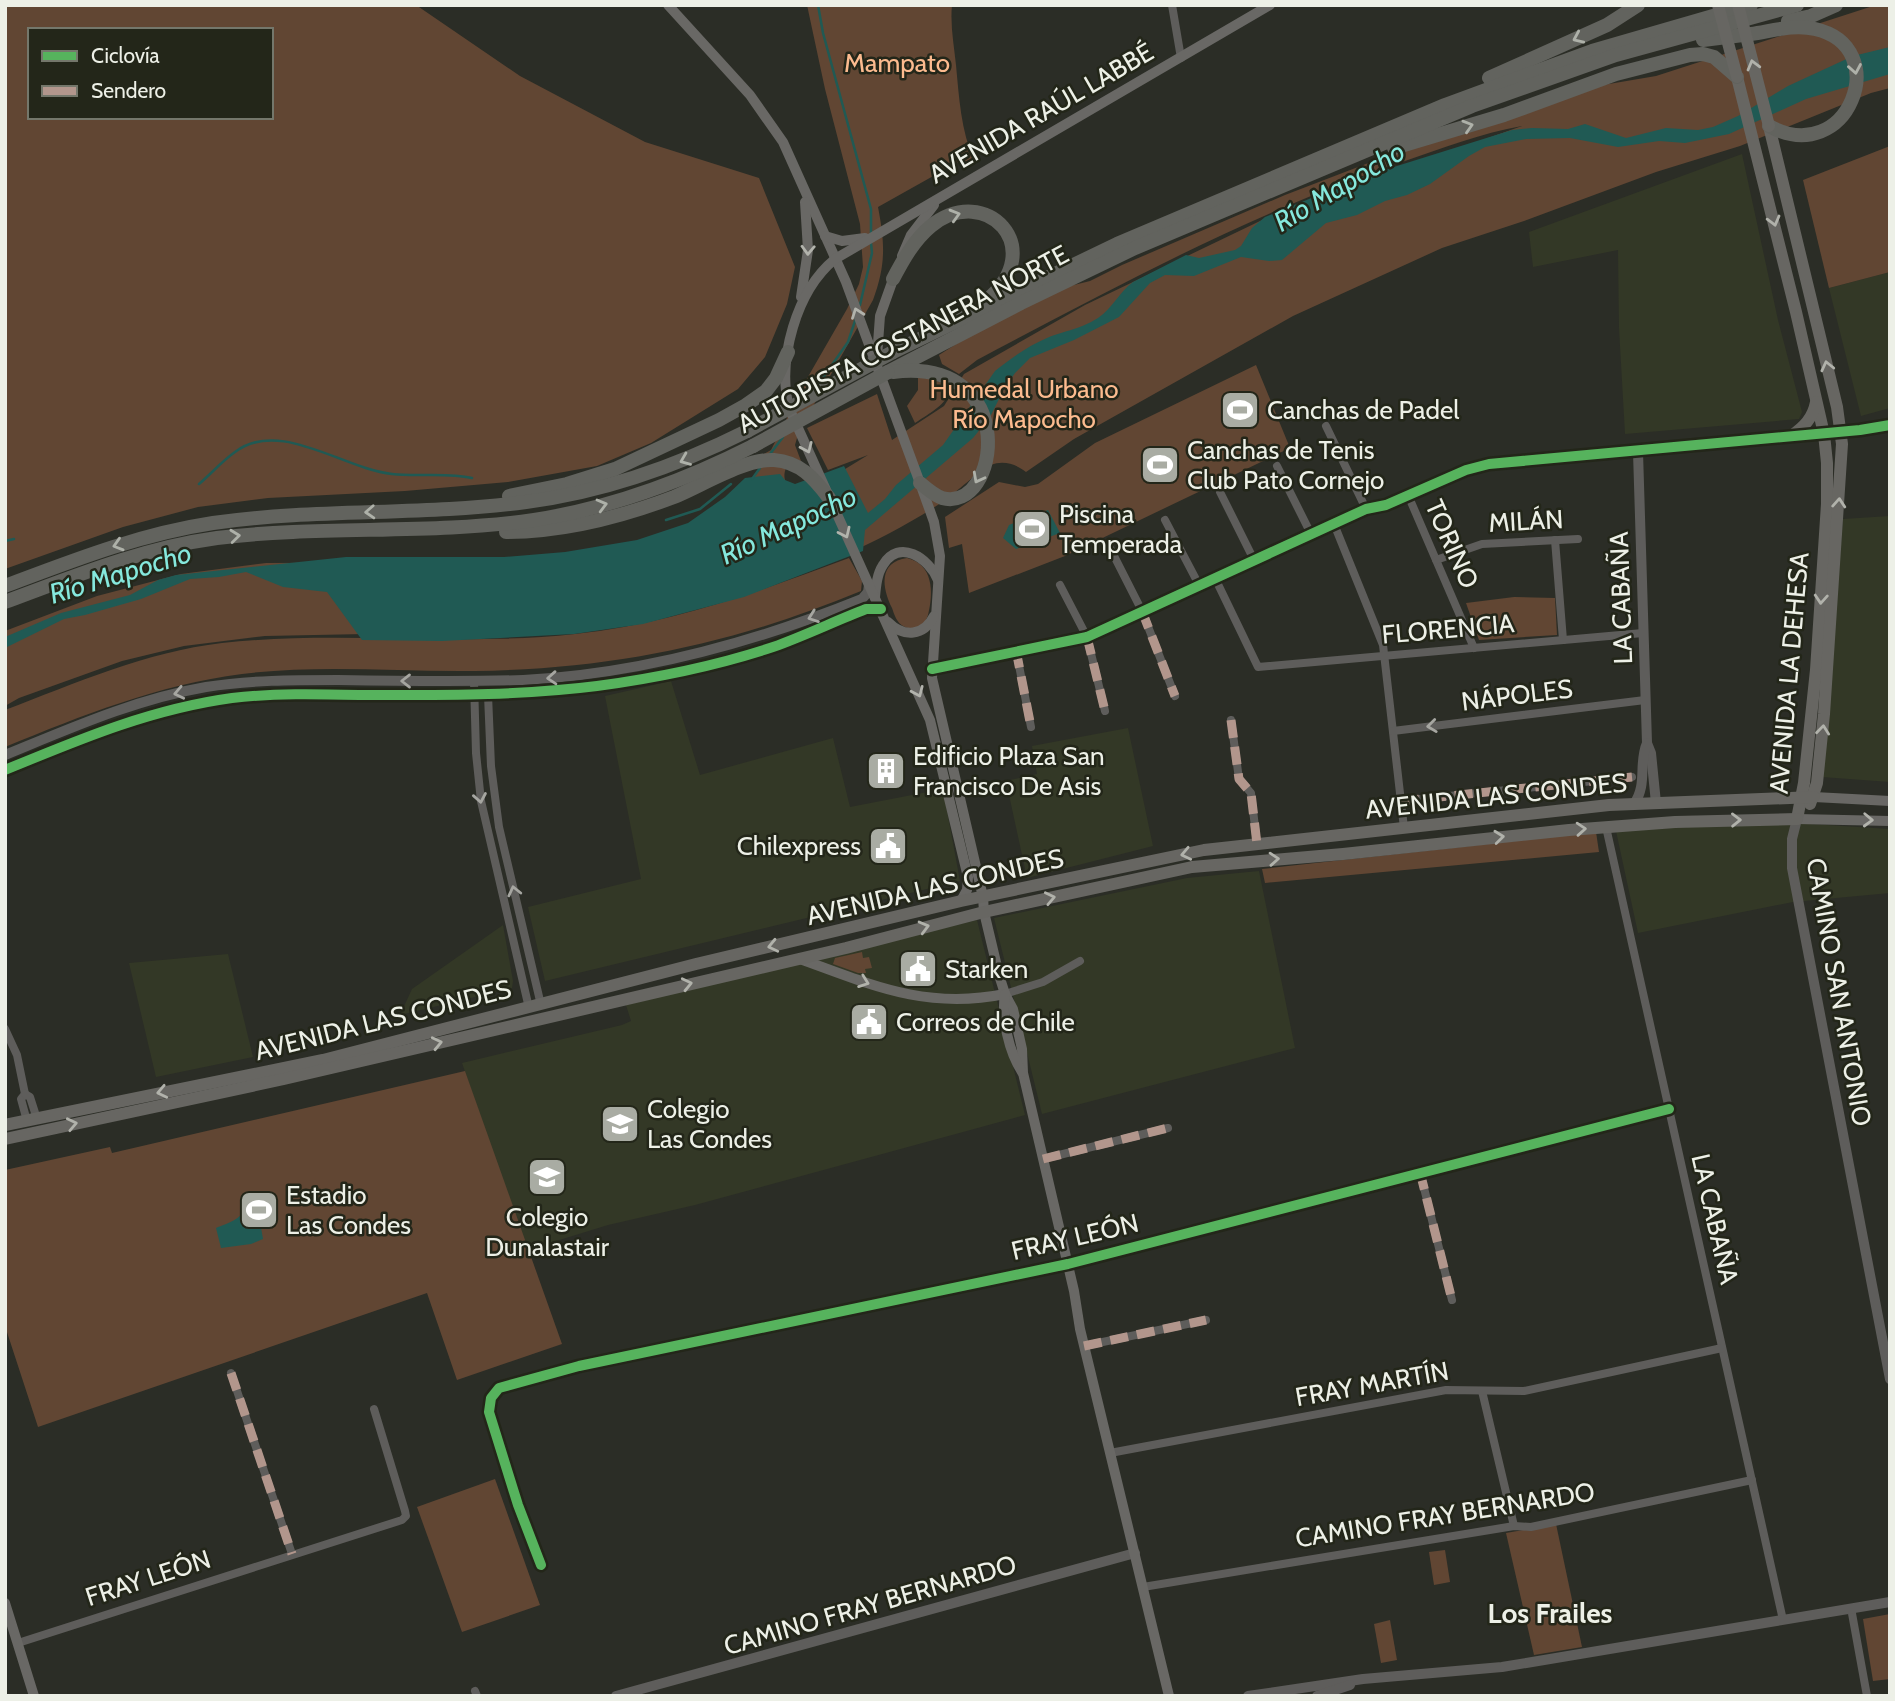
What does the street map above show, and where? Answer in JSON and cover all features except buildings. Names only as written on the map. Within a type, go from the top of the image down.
[{"type":"highway","points":[[1401,123],[1479,83],[1607,25],[1638,5]]},
{"type":"highway","name":"AUTOPISTA COSTANERA NORTE","points":[[5,602],[117,561],[215,539],[534,520],[591,508],[672,483],[753,446],[883,371],[898,358],[969,314],[1142,233],[1501,83],[1575,57],[1751,5]]},
{"type":"highway","name":"AUTOPISTA COSTANERA NORTE","points":[[5,586],[111,547],[200,526],[294,516],[527,502],[600,488],[675,464],[1097,266],[1472,106],[1616,55],[1797,5]]},
{"type":"highway","points":[[1616,55],[1790,28],[1812,22],[1836,5]]},
{"type":"highway","points":[[1769,126],[1788,133],[1808,134],[1835,125],[1854,99],[1857,70],[1852,55],[1843,42],[1812,22]]},
{"type":"highway","points":[[1332,165],[1504,115],[1639,68],[1690,55],[1703,54],[1719,60],[1737,77]]},
{"type":"highway","points":[[893,279],[919,239],[939,221],[962,212],[989,217],[1002,227],[1009,237],[1013,250],[1012,265],[1003,285],[969,314]]},
{"type":"highway","points":[[438,509],[567,484],[639,459],[757,398],[776,378],[788,352]]},
{"type":"highway","points":[[883,371],[928,371],[947,376],[970,393],[987,426],[989,444],[986,463],[978,482],[970,491],[958,498],[943,498],[920,483]]},
{"type":"highway","points":[[438,527],[511,532],[584,522],[646,507],[738,467],[763,460],[789,462],[810,475],[829,498]]},
{"type":"main road","points":[[668,5],[762,111],[787,151],[883,371],[930,510],[940,549],[940,586],[932,669],[939,716],[983,897],[984,912],[1004,995],[1003,1013],[1015,1058],[1023,1073],[1068,1264],[1084,1346],[1169,1696]]},
{"type":"main road","name":"AVENIDA RAÚL LABBÉ","points":[[835,259],[854,244],[875,236],[938,200],[1270,5]]},
{"type":"main road","name":"AVENIDA LA DEHESA","points":[[1718,5],[1758,154],[1824,434],[1827,504],[1808,797]]},
{"type":"main road","name":"AVENIDA LA DEHESA","points":[[1738,5],[1776,150],[1841,432],[1840,494],[1817,783],[1797,819]]},
{"type":"main road","points":[[802,189],[807,213],[808,250],[799,310],[785,370],[787,398],[793,419],[930,720],[969,879],[961,901]]},
{"type":"main road","points":[[883,371],[878,323],[911,235],[938,200]]},
{"type":"main road","points":[[825,236],[854,244]]},
{"type":"main road","points":[[799,310],[816,279],[835,259]]},
{"type":"main road","points":[[1791,436],[1807,423],[1814,413],[1816,402]]},
{"type":"main road","points":[[875,598],[877,578],[882,565],[890,556],[900,552],[912,553],[929,563],[940,586]]},
{"type":"main road","points":[[884,615],[896,630],[909,634],[929,625],[936,612]]},
{"type":"main road","points":[[905,661],[915,668],[932,669]]},
{"type":"main road","name":"AVENIDA LAS CONDES","points":[[5,1125],[323,1060],[734,955],[961,901],[1181,855],[1257,844],[1634,804],[1808,797],[1890,801]]},
{"type":"main road","points":[[1831,820],[1835,805],[1843,799]]},
{"type":"main road","points":[[1625,826],[1647,817],[1656,803]]},
{"type":"main road","name":"AVENIDA LAS CONDES","points":[[5,1139],[297,1076],[800,959],[984,912],[1192,867],[1606,827],[1797,819],[1890,821]]},
{"type":"main road","points":[[1359,852],[1362,838],[1375,831]]},
{"type":"main road","points":[[720,976],[723,966],[734,955]]},
{"type":"main road","points":[[800,959],[881,988],[915,997],[956,1000],[1004,995]]},
{"type":"main road","points":[[5,1603],[34,1696]]},
{"type":"street","points":[[1172,5],[1181,58]]},
{"type":"street","points":[[932,669],[1087,637],[1366,509],[1386,505],[1476,466],[1638,453],[1890,425]]},
{"type":"street","points":[[1326,426],[1366,509]]},
{"type":"street","name":"LA CABAÑA","points":[[1638,453],[1647,743],[1651,753],[1656,803]]},
{"type":"street","points":[[1277,466],[1311,534]]},
{"type":"street","points":[[1220,492],[1254,560]]},
{"type":"street","name":"TORINO","points":[[1408,495],[1474,648]]},
{"type":"street","points":[[1165,520],[1199,585]]},
{"type":"street","points":[[1334,524],[1385,655],[1404,828]]},
{"type":"street","name":"MILÁN","points":[[1436,560],[1482,544],[1578,539]]},
{"type":"street","points":[[1555,540],[1563,640]]},
{"type":"street","points":[[1110,548],[1142,611],[1175,696]]},
{"type":"street","name":"FLORENCIA","points":[[1215,578],[1258,667],[1643,633]]},
{"type":"street","points":[[5,755],[138,704],[231,683],[291,680],[474,681],[588,675],[680,659],[749,640],[859,600],[866,596],[869,585]]},
{"type":"street","points":[[1060,585],[1087,637],[1105,711]]},
{"type":"street","points":[[5,770],[139,717],[191,705],[233,698],[290,694],[488,695],[595,686],[688,670],[775,646],[866,609],[884,615]]},
{"type":"street","points":[[1016,650],[1031,727]]},
{"type":"street","points":[[474,681],[477,778],[486,830],[507,922],[535,1006]]},
{"type":"street","points":[[488,695],[490,751],[499,827],[521,918],[535,1006]]},
{"type":"street","name":"NÁPOLES","points":[[1393,731],[1645,700]]},
{"type":"street","points":[[1231,720],[1239,779],[1251,793],[1257,844]]},
{"type":"street","name":"LA CABAÑA","points":[[1634,804],[1642,788],[1643,753],[1647,743]]},
{"type":"street","points":[[475,753],[490,751]]},
{"type":"street","points":[[1401,801],[1632,778]]},
{"type":"street","name":"CAMINO SAN ANTONIO","points":[[1797,819],[1792,839],[1792,868],[1890,1379]]},
{"type":"street","points":[[486,830],[499,827]]},
{"type":"street","name":"LA CABAÑA","points":[[1606,827],[1783,1620]]},
{"type":"street","points":[[507,922],[521,918]]},
{"type":"street","points":[[1004,995],[1043,982],[1080,961]]},
{"type":"street","points":[[5,1029],[17,1055],[25,1094],[30,1097],[32,1120]]},
{"type":"street","name":"FRAY LEÓN","points":[[541,1565],[518,1505],[489,1412],[491,1398],[499,1388],[579,1366],[1068,1264],[1669,1108]]},
{"type":"street","points":[[1043,1159],[1168,1128]]},
{"type":"street","points":[[1420,1172],[1452,1300]]},
{"type":"street","points":[[1084,1346],[1206,1320]]},
{"type":"street","name":"FRAY MARTÍN","points":[[1111,1453],[1446,1390],[1524,1391],[1722,1348]]},
{"type":"street","points":[[231,1373],[292,1555]]},
{"type":"street","points":[[1482,1391],[1514,1526]]},
{"type":"street","name":"FRAY LEÓN","points":[[18,1643],[402,1520],[406,1516],[374,1409]]},
{"type":"street","name":"CAMINO FRAY BERNARDO","points":[[1143,1587],[1514,1526],[1531,1527],[1752,1480]]},
{"type":"street","name":"CAMINO FRAY BERNARDO","points":[[616,1696],[1135,1553]]},
{"type":"street","points":[[1248,1696],[1363,1679],[1502,1667],[1890,1602]]},
{"type":"street","points":[[1851,1608],[1867,1696]]},
{"type":"street","points":[[1317,1696],[1363,1679]]},
{"type":"shaded area","points":[[1742,154],[1778,320],[1802,412],[1799,419],[1625,434],[1618,250],[1533,267],[1529,232]]},
{"type":"shaded area","points":[[1890,272],[1890,408],[1861,416],[1829,288]]},
{"type":"shaded area","points":[[1890,516],[1890,782],[1822,777],[1843,519]]},
{"type":"shaded area","points":[[671,681],[700,775],[833,738],[850,807],[943,789],[960,881],[545,981],[528,907],[641,879],[605,696]]},
{"type":"shaded area","points":[[1128,728],[1153,846],[1027,878],[1006,781],[1037,774],[1032,746]]},
{"type":"shaded area","points":[[1776,822],[1890,829],[1890,893],[1793,902],[1638,933],[1616,831]]},
{"type":"shaded area","points":[[1259,871],[1295,1048],[1042,1114],[994,918],[1187,878]]},
{"type":"shaded area","points":[[977,920],[1025,1115],[695,1205],[608,1225],[527,1250],[462,1063],[622,1025],[631,1021],[626,1005]]},
{"type":"shaded area","points":[[503,925],[512,988],[400,1015],[412,989]]},
{"type":"shaded area","points":[[228,954],[253,1057],[156,1077],[129,963]]},
{"type":"green space","points":[[5,5],[416,5],[520,76],[645,142],[759,178],[795,267],[787,304],[765,357],[738,389],[651,443],[597,466],[508,482],[405,491],[268,498],[198,507],[123,527],[5,569]]},
{"type":"green space","name":"Humedal Urbano Río Mapocho","points":[[807,5],[952,5],[961,114],[974,160],[963,167],[960,161],[878,207],[883,254],[873,300],[799,431],[795,445],[801,461],[790,458],[786,466],[786,481],[791,488],[837,474],[868,455],[828,470],[807,428],[877,394],[892,440],[944,406],[964,374],[1085,305],[1279,212],[1522,126],[1463,141],[1349,181],[1241,226],[1082,305],[977,360],[959,374],[942,364],[939,355],[972,334],[1062,288],[1090,281],[1285,195],[1405,149],[1603,85],[1656,76],[1876,5],[1890,5],[1890,88],[1871,93],[1740,146],[1656,172],[1442,248],[1293,316],[1074,439],[1026,472],[1009,464],[991,465],[920,516],[844,555],[365,634],[265,636],[184,646],[122,661],[19,698],[5,706],[5,631],[97,596],[181,574],[266,563],[513,562],[653,540],[699,522],[749,484],[769,456],[760,456],[771,450],[805,382],[847,309],[859,284],[863,267],[860,224],[825,89]]},
{"type":"green space","points":[[1890,146],[1890,272],[1829,288],[1803,180]]},
{"type":"green space","name":"Canchas de Tenis Club Pato Cornejo","points":[[1256,365],[1290,448],[1065,556],[969,593],[962,544],[949,548],[945,517],[999,482],[1025,487],[1038,484],[1095,443]]},
{"type":"green space","points":[[918,377],[953,387],[942,404],[915,423],[907,406],[918,390]]},
{"type":"green space","points":[[849,558],[862,581],[861,591],[766,626],[672,650],[624,659],[526,669],[300,669],[242,674],[151,693],[5,747],[5,710],[166,653],[222,643],[266,639],[531,638],[611,629],[715,605]]},
{"type":"green space","points":[[907,558],[922,566],[930,580],[931,588],[926,619],[915,628],[907,628],[897,621],[885,584],[887,570],[891,565]]},
{"type":"green space","points":[[1514,597],[1555,598],[1557,635],[1479,640],[1466,603]]},
{"type":"green space","points":[[1596,832],[1599,852],[1265,883],[1262,869]]},
{"type":"green space","points":[[862,952],[863,958],[869,957],[872,968],[865,969],[866,973],[858,973],[833,964],[835,958]]},
{"type":"green space","name":"Estadio Las Condes","points":[[465,1071],[562,1344],[457,1380],[427,1293],[38,1427],[5,1326],[5,1170],[110,1147],[112,1153]]},
{"type":"green space","points":[[495,1479],[540,1605],[462,1632],[417,1507]]},
{"type":"green space","points":[[1556,1524],[1582,1647],[1534,1655],[1506,1533]]},
{"type":"green space","points":[[1445,1550],[1450,1582],[1434,1585],[1429,1552]]},
{"type":"green space","points":[[1890,1614],[1890,1679],[1873,1681],[1863,1619]]},
{"type":"green space","points":[[1390,1620],[1397,1660],[1381,1663],[1374,1624]]},
{"type":"water","name":"Río Mapocho","points":[[1890,47],[1890,74],[1806,99],[1729,134],[1685,143],[1659,141],[1618,147],[1570,138],[1526,139],[1485,147],[1430,184],[1407,195],[1385,201],[1357,215],[1326,223],[1282,260],[1241,257],[1194,276],[1165,275],[1150,283],[1119,317],[1030,358],[1005,387],[990,417],[973,438],[865,530],[863,551],[744,597],[643,624],[574,634],[442,641],[362,640],[327,592],[283,587],[246,572],[190,579],[141,599],[64,619],[5,648],[5,637],[61,613],[130,595],[158,580],[176,575],[346,557],[504,557],[565,552],[637,540],[688,523],[725,497],[745,478],[780,474],[785,480],[795,484],[844,466],[868,513],[943,445],[995,371],[1007,362],[1040,341],[1098,318],[1133,282],[1186,255],[1199,258],[1235,250],[1241,246],[1252,228],[1265,217],[1365,176],[1512,130],[1568,129],[1585,124],[1626,138],[1666,128],[1698,130],[1713,127],[1738,116],[1788,86],[1853,56]]},
{"type":"water","name":"Piscina Temperada","points":[[1048,510],[1060,533],[1016,549],[1003,538],[1009,525]]},
{"type":"water","points":[[246,1207],[258,1210],[263,1239],[251,1244],[221,1248],[216,1228],[237,1218]]},
{"type":"waterway","points":[[818,5],[823,33],[871,209],[871,233]]},
{"type":"waterway","points":[[860,305],[872,253],[871,243]]},
{"type":"waterway","points":[[818,385],[848,342],[856,318]]},
{"type":"waterway","points":[[770,454],[783,437]]},
{"type":"waterway","points":[[199,484],[235,452],[253,443],[272,440],[312,448],[353,464],[392,474],[472,478]]},
{"type":"waterway","points":[[752,479],[760,468]]},
{"type":"waterway","points":[[666,520],[700,509],[731,484]]},
{"type":"waterway","points":[[5,541],[14,539]]},
{"type":"marked path","points":[[1142,611],[1175,696]]},
{"type":"marked path","points":[[1087,637],[1105,711]]},
{"type":"marked path","points":[[1016,650],[1031,727]]},
{"type":"marked path","points":[[1231,720],[1239,779],[1251,793],[1257,844]]},
{"type":"marked path","points":[[1401,801],[1632,777]]},
{"type":"marked path","points":[[1043,1159],[1168,1128]]},
{"type":"marked path","points":[[1420,1172],[1452,1300]]},
{"type":"marked path","points":[[1084,1346],[1206,1320]]},
{"type":"marked path","points":[[231,1373],[292,1554]]},
{"type":"cycle path","points":[[932,669],[1087,637],[1366,509],[1386,505],[1466,470],[1489,464],[1890,425]]},
{"type":"cycle path","points":[[5,770],[116,726],[202,703],[280,695],[478,694],[597,686],[708,666],[785,643],[866,609],[881,609]]},
{"type":"cycle path","points":[[541,1565],[518,1505],[489,1412],[491,1398],[499,1388],[579,1366],[1068,1264],[1669,1109]]},
{"type":"place","name":"Canchas de Padel","points":[[1240,410]]},
{"type":"place","name":"Canchas de Tenis Club Pato Cornejo","points":[[1160,465]]},
{"type":"place","name":"Piscina Temperada","points":[[1032,529]]},
{"type":"place","name":"Edificio Plaza San Francisco De Asis","points":[[886,771]]},
{"type":"place","name":"Chilexpress","points":[[888,846]]},
{"type":"place","name":"Starken","points":[[918,969]]},
{"type":"place","name":"Correos de Chile","points":[[869,1022]]},
{"type":"place","name":"Colegio Las Condes","points":[[620,1124]]},
{"type":"place","name":"Colegio Dunalastair","points":[[547,1177]]},
{"type":"place","name":"Estadio Las Condes","points":[[259,1210]]},
{"type":"district","name":"Los Frailes","points":[[1550,1613]]},
{"type":"park label","name":"Mampato","points":[[897,63]]}]
